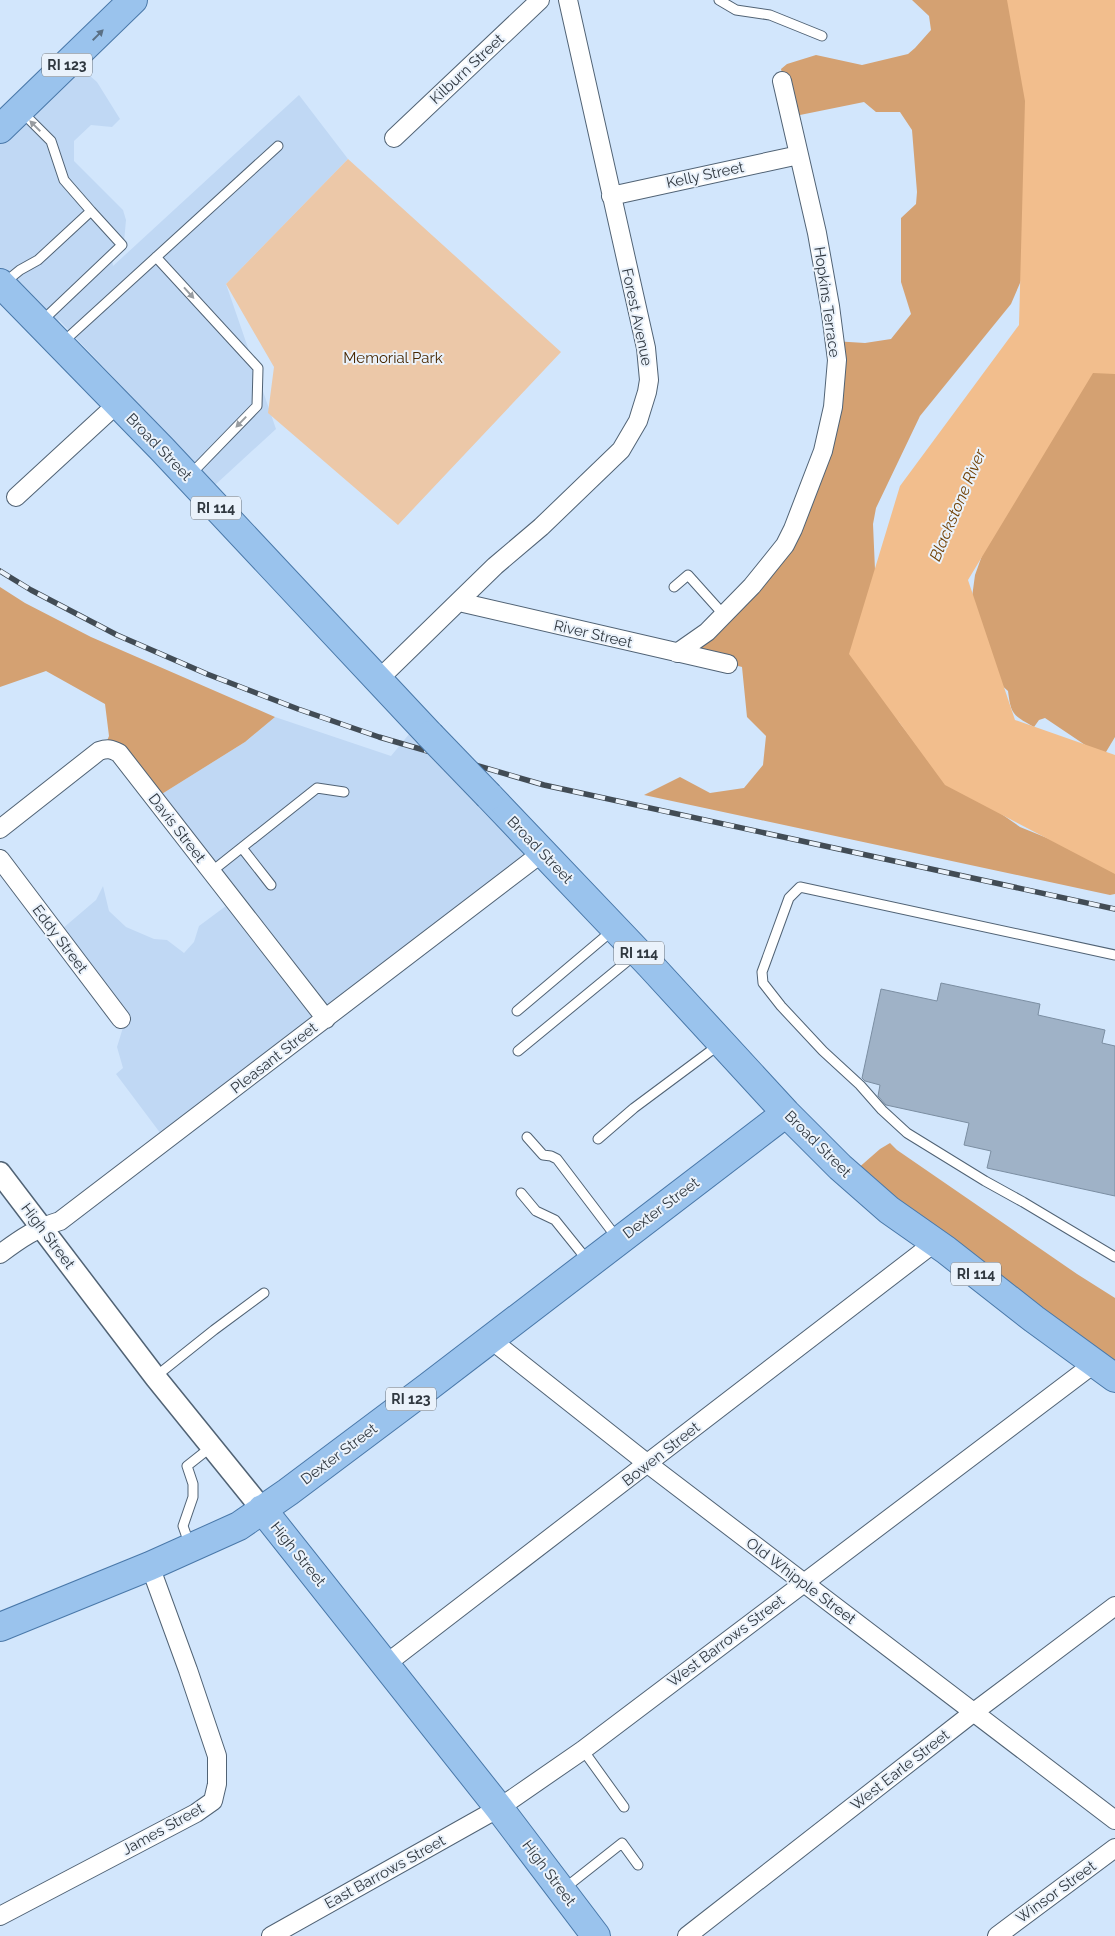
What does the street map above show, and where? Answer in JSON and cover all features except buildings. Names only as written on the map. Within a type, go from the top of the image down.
[{"type":"main road","name":"RI 123","points":[[0,129],[133,0]]},
{"type":"main road","name":"Broad Street","points":[[1,285],[188,477],[430,735],[638,952],[786,1113],[862,1187],[889,1210],[1105,1370]]},
{"type":"main road","name":"Dexter Street","points":[[0,1626],[150,1566],[239,1526],[304,1480],[786,1113]]},
{"type":"main road","name":"High Street","points":[[262,1509],[499,1808],[596,1936]]},
{"type":"street","name":"Kilburn Street","points":[[394,138],[540,0]]},
{"type":"street","name":"Forest Avenue","points":[[378,680],[495,566],[604,468],[621,450],[638,421],[649,380],[646,348],[568,0]]},
{"type":"street","name":"Hopkins Terrace","points":[[677,653],[707,632],[752,586],[785,545],[823,451],[833,407],[836,380],[836,340],[822,259],[782,80]]},
{"type":"street","name":"Kelly Street","points":[[611,196],[799,155]]},
{"type":"street","points":[[16,497],[117,404]]},
{"type":"street","name":"River Street","points":[[458,602],[728,664]]},
{"type":"street","name":"Davis Street","points":[[0,828],[99,752],[112,749],[119,753],[326,1019]]},
{"type":"street","name":"Pleasant Street","points":[[0,1254],[41,1227],[60,1221],[543,852]]},
{"type":"street","name":"Eddy Street","points":[[0,859],[121,1019]]},
{"type":"street","name":"High Street","points":[[0,1173],[155,1377],[262,1509]]},
{"type":"street","name":"Bowen Street","points":[[386,1664],[934,1242]]},
{"type":"street","name":"Old Whipple Street","points":[[490,1339],[648,1464],[1115,1820]]},
{"type":"street","name":"West Barrows Street","points":[[499,1808],[583,1750],[804,1583],[1105,1370]]},
{"type":"street","name":"James Street","points":[[0,1916],[196,1813],[213,1801],[217,1784],[217,1756],[150,1566]]},
{"type":"street","name":"West Earle Street","points":[[687,1936],[974,1712],[1115,1606]]},
{"type":"street","name":"East Barrows Street","points":[[271,1936],[499,1808]]},
{"type":"street","name":"Winsor Street","points":[[997,1936],[1115,1848]]},
{"type":"lane","points":[[718,0],[736,10],[770,15],[822,36]]},
{"type":"lane","points":[[20,110],[51,141],[64,180],[122,245],[39,323]]},
{"type":"lane","points":[[60,345],[278,146]]},
{"type":"lane","points":[[1,285],[20,270],[38,260],[90,211]]},
{"type":"lane","points":[[156,257],[258,368],[257,406],[188,477]]},
{"type":"lane","points":[[674,587],[688,575],[723,614]]},
{"type":"lane","points":[[211,872],[317,788],[344,792]]},
{"type":"lane","points":[[242,848],[271,885]]},
{"type":"lane","points":[[1115,955],[800,887],[789,898],[762,972],[763,983],[822,1052],[860,1085],[882,1110],[907,1133],[1115,1257]]},
{"type":"lane","points":[[517,1011],[615,928]]},
{"type":"lane","points":[[518,1051],[638,952]]},
{"type":"lane","points":[[598,1139],[634,1108],[722,1043]]},
{"type":"lane","points":[[527,1137],[543,1155],[557,1159],[618,1241]]},
{"type":"lane","points":[[521,1193],[536,1211],[555,1220],[589,1263]]},
{"type":"lane","points":[[155,1377],[264,1293]]},
{"type":"lane","points":[[191,1548],[183,1526],[193,1497],[194,1484],[187,1466],[210,1446]]},
{"type":"lane","points":[[583,1750],[624,1807]]},
{"type":"lane","points":[[563,1890],[622,1843],[638,1865]]},
{"type":"shaded area","points":[[912,0],[1011,0],[1053,136],[1023,276],[1011,304],[920,416],[876,508],[873,524],[879,662],[899,722],[923,753],[967,790],[1020,827],[1084,853],[1115,861],[1115,894],[1110,895],[644,795],[680,777],[710,793],[744,788],[763,765],[766,736],[747,717],[742,667],[693,654],[782,544],[826,440],[833,341],[865,343],[891,339],[911,314],[901,282],[901,218],[916,204],[917,192],[912,130],[900,112],[876,112],[864,102],[795,116],[791,113],[781,69],[787,64],[816,55],[862,65],[908,54],[931,30],[929,16]]},
{"type":"shaded area","points":[[67,56],[97,82],[120,119],[112,127],[91,125],[74,141],[74,161],[123,210],[126,220],[124,242],[111,253],[113,266],[299,95],[348,159],[226,284],[276,429],[215,485],[59,320],[50,328],[0,279],[0,112]]},
{"type":"shaded area","points":[[1115,333],[1115,737],[1103,757],[1045,718],[1039,720],[1034,727],[1017,717],[1010,705],[1008,691],[997,681],[968,627],[975,575],[1006,489]]},
{"type":"shaded area","points":[[0,587],[25,603],[91,637],[275,717],[245,742],[157,797],[105,746],[109,736],[105,704],[46,671],[0,687]]},
{"type":"shaded area","points":[[275,717],[391,756],[419,722],[538,847],[161,1134],[116,1074],[123,1068],[117,1047],[125,1021],[62,929],[96,900],[103,886],[109,911],[126,927],[154,939],[167,940],[184,953],[194,942],[199,926],[234,900],[157,797],[245,742]]},
{"type":"shaded area","points":[[890,1143],[897,1150],[1077,1274],[1115,1298],[1115,1370],[856,1170],[880,1149]]},
{"type":"green space","name":"Memorial Park","points":[[348,159],[561,352],[398,525],[268,413],[274,367],[226,284]]},
{"type":"water","name":"Blackstone River","points":[[1007,0],[1115,0],[1115,374],[1093,373],[968,580],[1015,720],[1115,755],[1115,874],[945,785],[849,654],[900,486],[1019,325],[1025,101]]},
{"type":"railway","points":[[0,571],[31,590],[117,635],[207,674],[298,709],[379,737],[544,785],[1115,909]]}]
